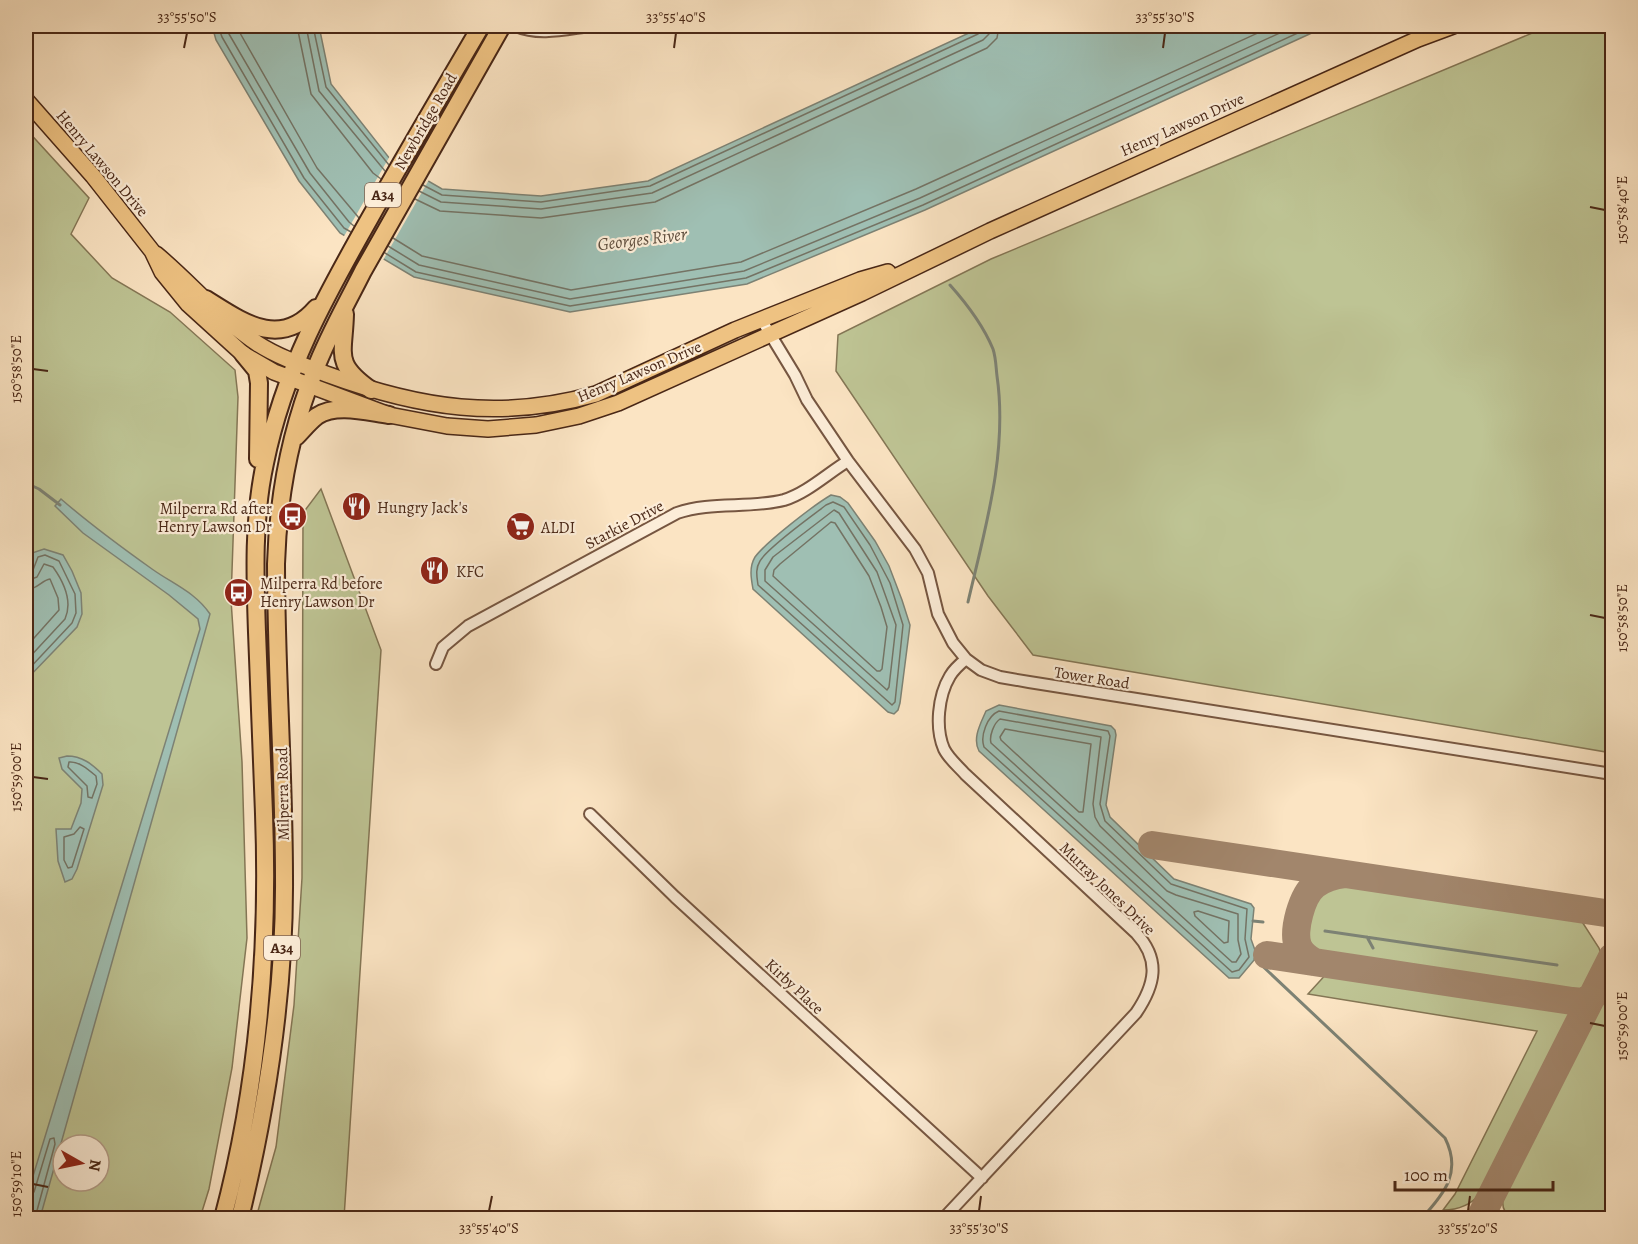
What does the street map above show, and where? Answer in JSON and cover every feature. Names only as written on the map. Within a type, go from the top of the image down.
[{"type":"highway","name":"Newbridge Road","points":[[291,370],[328,293],[481,26]]},
{"type":"highway","name":"Newbridge Road","points":[[312,378],[363,270],[502,26]]},
{"type":"highway","points":[[206,299],[249,324],[268,330],[283,330],[292,328],[307,318],[328,293]]},
{"type":"highway","points":[[345,307],[343,359],[350,372],[371,390]]},
{"type":"highway","points":[[243,354],[257,371],[259,383],[258,517]]},
{"type":"highway","name":"Milperra Road","points":[[223,1218],[241,1140],[253,1069],[264,935],[266,876],[254,576],[258,517],[264,466],[271,434],[291,370]]},
{"type":"highway","name":"Milperra Road","points":[[240,1218],[253,1165],[266,1092],[276,1024],[282,943],[284,878],[276,588],[277,540],[282,491],[293,440],[312,378]]},
{"type":"highway","points":[[293,440],[312,420],[329,411],[347,410],[389,415]]},
{"type":"main road","name":"Henry Lawson Drive","points":[[26,100],[93,176],[152,251],[180,274],[243,334],[291,370],[389,415],[447,426],[489,429],[556,421],[618,403],[1187,142],[1418,39],[1453,26]]},
{"type":"main road","name":"Henry Lawson Drive","points":[[152,251],[162,272],[188,304],[243,354],[274,372],[291,370]]},
{"type":"main road","name":"Henry Lawson Drive","points":[[312,378],[448,407],[486,409],[528,407],[572,400],[623,382],[761,320],[860,280],[928,259]]},
{"type":"street","points":[[516,26],[547,31],[590,26]]},
{"type":"street","name":"Tower Road","points":[[761,320],[795,375],[807,400],[848,460],[915,549],[928,573],[938,614],[953,643],[981,670],[1000,677],[1612,774]]},
{"type":"street","name":"Starkie Drive","points":[[436,664],[443,647],[468,626],[676,513],[691,508],[783,500],[808,488],[848,460]]},
{"type":"street","name":"Murray Jones Drive","points":[[944,1218],[1136,1013],[1150,991],[1153,965],[1148,947],[1136,933],[965,774],[945,750],[938,723],[945,686],[953,671],[966,658]]},
{"type":"street","name":"Kirby Place","points":[[590,814],[675,897],[982,1178]]},
{"type":"green space","points":[[1549,26],[1612,26],[1612,753],[1033,655],[988,596],[836,371],[838,335],[991,259]]},
{"type":"green space","points":[[26,129],[89,198],[71,234],[112,278],[170,312],[235,370],[238,397],[231,600],[242,762],[247,938],[232,1068],[209,1189],[200,1218],[36,1218],[26,1215]]},
{"type":"green space","points":[[321,489],[381,650],[344,1218],[256,1218],[276,1147],[294,1005],[302,878],[303,513]]},
{"type":"green space","points":[[1335,886],[1355,886],[1579,917],[1601,954],[1584,988],[1575,991],[1541,986],[1541,989],[1324,956],[1306,942],[1303,931],[1311,899],[1321,890]]},
{"type":"green space","points":[[1329,971],[1536,1002],[1536,1006],[1563,1010],[1569,1014],[1481,1193],[1469,1204],[1443,1210],[1455,1194],[1537,1031],[1308,994]]},
{"type":"green space","points":[[1612,981],[1612,1218],[1512,1218],[1504,1208],[1504,1196]]},
{"type":"water","name":"Georges River","points":[[212,26],[319,26],[331,84],[390,159],[442,189],[541,196],[648,181],[984,26],[1327,26],[925,210],[747,284],[570,312],[414,277],[340,233],[299,181],[216,40]]},
{"type":"water","points":[[831,495],[840,497],[848,503],[875,541],[889,566],[910,625],[900,703],[894,714],[888,712],[753,589],[751,569],[755,557],[791,524]]},
{"type":"water","points":[[61,499],[152,569],[191,594],[210,614],[64,1133],[51,1133],[51,1179],[40,1218],[26,1218],[26,1199],[200,629],[198,619],[169,595],[83,533],[55,506]]},
{"type":"water","points":[[44,549],[63,555],[81,593],[82,614],[77,627],[26,680],[26,570],[32,553]]},
{"type":"water","points":[[999,705],[1111,726],[1115,730],[1106,805],[1110,817],[1174,879],[1251,904],[1254,908],[1251,939],[1256,953],[1255,959],[1239,978],[1229,978],[979,751],[976,741],[982,720],[986,711]]},
{"type":"water","points":[[67,756],[82,759],[94,767],[102,774],[103,785],[77,869],[72,879],[65,882],[58,861],[56,829],[71,829],[81,803],[82,789],[62,769],[59,758]]},
{"type":"pier","points":[[391,154],[430,178],[382,262],[343,238]]},
{"type":"waterway","points":[[950,285],[974,315],[993,349],[1000,405],[1000,433],[993,490],[968,602]]},
{"type":"waterway","points":[[26,483],[39,489],[60,505]]},
{"type":"waterway","points":[[1253,921],[1263,922]]},
{"type":"waterway","points":[[1325,931],[1557,965]]},
{"type":"waterway","points":[[1367,937],[1373,948]]},
{"type":"waterway","points":[[1255,959],[1445,1138],[1452,1161],[1451,1172],[1444,1191],[1422,1218]]},
{"type":"taxiway","points":[[1152,845],[1612,914]]},
{"type":"taxiway","points":[[1314,962],[1301,951],[1296,939],[1302,905],[1315,885],[1329,877],[1345,874]]},
{"type":"taxiway","points":[[1267,955],[1572,1001],[1583,1002],[1593,996]]},
{"type":"taxiway","points":[[1480,1218],[1612,957]]},
{"type":"place","name":"Hungry Jack's","points":[[356,507]]},
{"type":"place","name":"Milperra Rd after Henry Lawson Dr","points":[[293,517]]},
{"type":"place","name":"ALDI","points":[[520,527]]},
{"type":"place","name":"KFC","points":[[435,571]]},
{"type":"place","name":"Milperra Rd before Henry Lawson Dr","points":[[239,592]]}]
